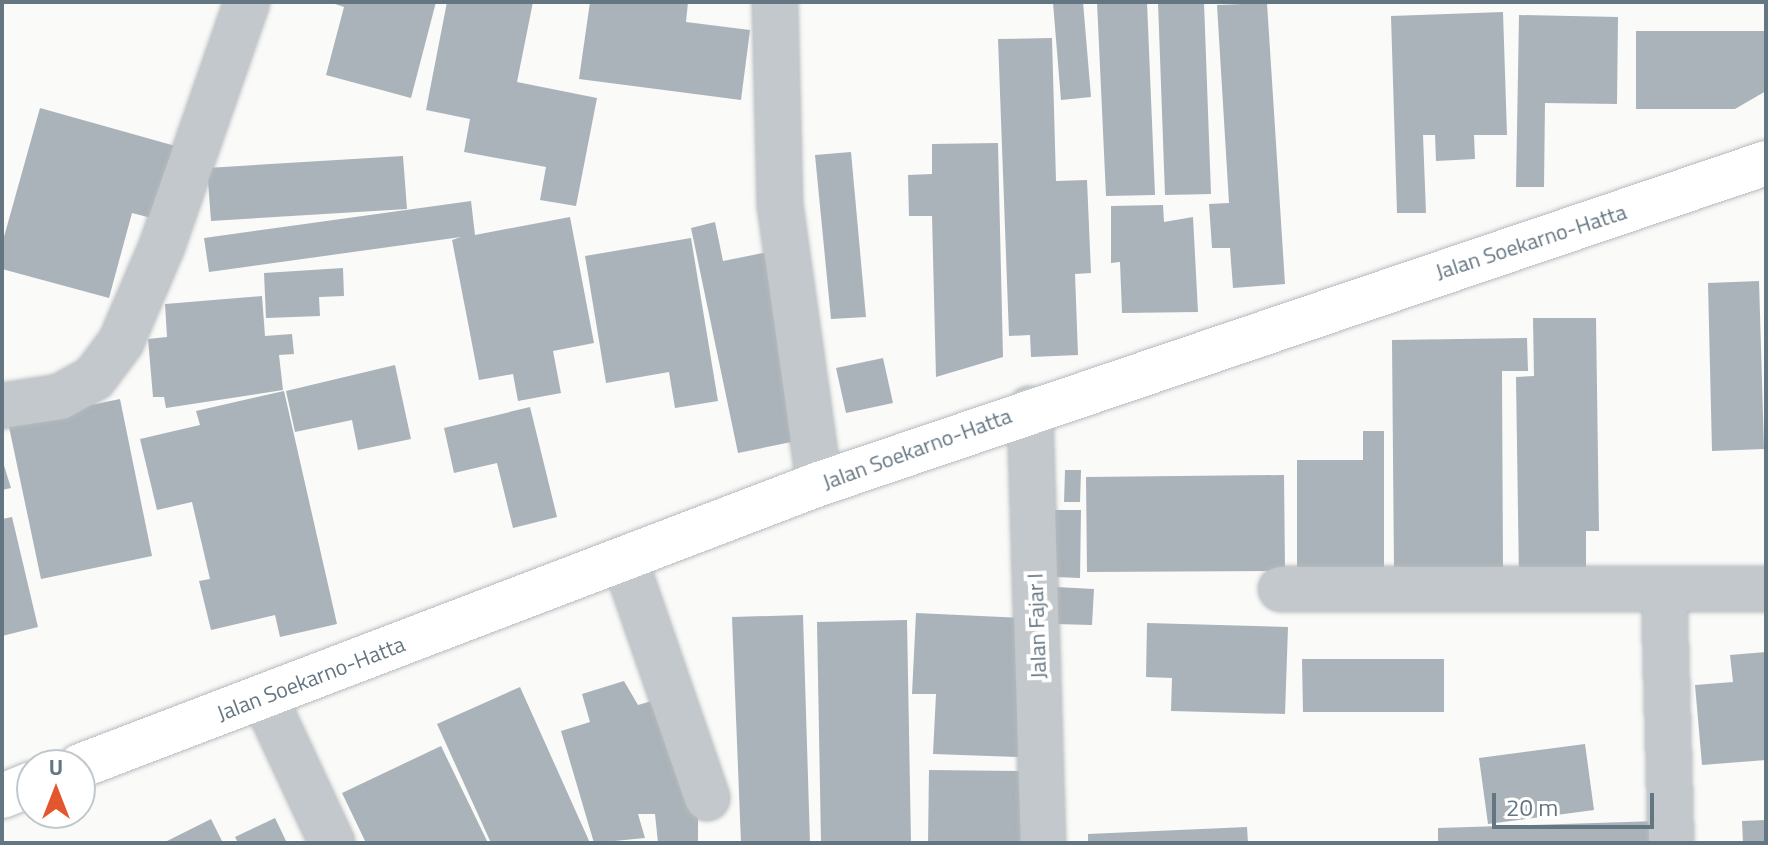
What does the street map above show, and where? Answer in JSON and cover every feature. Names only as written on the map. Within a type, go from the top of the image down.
[{"type":"main road","name":"Jalan Soekarno-Hatta","points":[[96,760],[819,484],[1030,409],[1766,163]]},
{"type":"street","points":[[2,406],[60,397],[94,378],[121,342],[162,246],[247,2]]},
{"type":"street","points":[[775,2],[780,205],[819,484]]},
{"type":"street","name":"Jalan Fajar I","points":[[1030,409],[1043,843]]},
{"type":"street","points":[[624,558],[707,798]]},
{"type":"street","points":[[1281,589],[1766,589]]},
{"type":"street","points":[[1664,589],[1671,843]]},
{"type":"street","points":[[264,697],[332,843]]},
{"type":"building","points":[[329,2],[436,2],[411,98],[326,75],[344,7]]},
{"type":"building","points":[[447,2],[533,2],[517,82],[597,98],[576,206],[540,200],[546,167],[464,152],[470,119],[426,110]]},
{"type":"building","points":[[590,2],[688,2],[686,22],[750,30],[741,100],[579,79]]},
{"type":"building","points":[[1083,2],[1091,97],[1061,100],[1053,3]]},
{"type":"building","points":[[1097,2],[1147,2],[1155,195],[1106,196]]},
{"type":"building","points":[[1158,2],[1204,2],[1211,194],[1165,195]]},
{"type":"building","points":[[1267,3],[1285,284],[1233,288],[1230,248],[1212,248],[1209,204],[1229,203],[1217,5]]},
{"type":"building","points":[[1503,12],[1507,135],[1474,135],[1475,159],[1436,161],[1435,135],[1423,135],[1426,213],[1397,213],[1391,16]]},
{"type":"building","points":[[1519,15],[1618,17],[1617,104],[1545,103],[1544,187],[1516,187]]},
{"type":"building","points":[[1636,31],[1766,31],[1766,91],[1735,109],[1636,109]]},
{"type":"building","points":[[1052,38],[1056,181],[1087,180],[1091,273],[1075,274],[1078,355],[1031,357],[1030,335],[1009,336],[998,39]]},
{"type":"building","points":[[40,108],[179,147],[159,220],[132,213],[109,298],[2,269],[2,244]]},
{"type":"building","points":[[998,143],[1003,357],[936,377],[932,216],[909,216],[908,175],[932,174],[932,144]]},
{"type":"building","points":[[851,152],[866,317],[831,319],[815,155]]},
{"type":"building","points":[[403,156],[407,209],[211,221],[207,168]]},
{"type":"building","points":[[471,201],[475,235],[570,217],[594,343],[553,351],[561,393],[518,401],[513,374],[479,380],[452,240],[461,237],[209,272],[204,238]]},
{"type":"building","points":[[1163,205],[1164,222],[1193,217],[1198,312],[1122,313],[1120,262],[1111,263],[1111,206]]},
{"type":"building","points":[[715,222],[723,261],[768,252],[806,439],[738,453],[691,228]]},
{"type":"building","points":[[691,238],[718,401],[675,408],[669,372],[606,383],[585,256]]},
{"type":"building","points":[[343,268],[344,296],[319,297],[320,316],[266,318],[264,273]]},
{"type":"building","points":[[1759,281],[1764,449],[1712,451],[1708,283]]},
{"type":"building","points":[[262,296],[265,336],[292,334],[294,354],[279,355],[283,390],[166,408],[164,397],[153,397],[148,339],[167,337],[165,304]]},
{"type":"building","points":[[1533,318],[1596,318],[1599,531],[1586,531],[1586,579],[1519,580],[1516,377],[1534,376]]},
{"type":"building","points":[[1527,338],[1528,371],[1502,371],[1503,571],[1394,572],[1392,340]]},
{"type":"building","points":[[883,358],[893,403],[846,413],[836,368]]},
{"type":"building","points":[[395,365],[411,439],[358,450],[352,420],[295,432],[286,391]]},
{"type":"building","points":[[284,391],[337,624],[280,637],[275,615],[211,630],[199,581],[210,579],[192,502],[157,510],[140,439],[200,425],[196,411]]},
{"type":"building","points":[[120,399],[152,556],[41,579],[8,422]]},
{"type":"building","points":[[530,407],[557,517],[513,528],[497,463],[454,473],[444,428]]},
{"type":"building","points":[[1363,431],[1384,431],[1384,574],[1297,573],[1297,460],[1363,460]]},
{"type":"building","points":[[2,459],[11,488],[2,490]]},
{"type":"building","points":[[1065,470],[1081,470],[1080,502],[1064,502]]},
{"type":"building","points":[[1284,475],[1285,571],[1087,572],[1086,477]]},
{"type":"building","points":[[1055,510],[1081,510],[1080,578],[1055,577]]},
{"type":"building","points":[[12,517],[38,627],[2,636],[2,519]]},
{"type":"building","points":[[1056,587],[1094,589],[1092,625],[1055,624]]},
{"type":"building","points":[[916,613],[1024,618],[1018,757],[933,754],[936,694],[912,694]]},
{"type":"building","points":[[803,615],[810,843],[741,843],[732,617]]},
{"type":"building","points":[[907,620],[911,843],[821,843],[817,622]]},
{"type":"building","points":[[1147,623],[1288,627],[1285,714],[1171,711],[1172,678],[1146,677]]},
{"type":"building","points":[[1766,652],[1766,760],[1702,765],[1695,685],[1733,682],[1730,655]]},
{"type":"building","points":[[1302,659],[1444,659],[1444,712],[1303,712]]},
{"type":"building","points":[[624,681],[638,705],[662,698],[698,815],[698,843],[658,843],[655,814],[638,814],[645,838],[594,843],[561,731],[590,722],[582,694]]},
{"type":"building","points":[[520,687],[590,843],[491,843],[437,724]]},
{"type":"building","points":[[1585,744],[1594,810],[1488,824],[1479,758]]},
{"type":"building","points":[[441,746],[488,843],[366,843],[342,793]]},
{"type":"building","points":[[929,770],[1024,771],[1023,843],[928,843]]},
{"type":"building","points":[[275,818],[287,843],[238,843],[235,837]]},
{"type":"building","points":[[211,819],[223,843],[163,843]]},
{"type":"building","points":[[1766,820],[1766,843],[1743,843],[1742,821]]},
{"type":"building","points":[[1658,821],[1659,843],[1438,843],[1438,828]]},
{"type":"building","points":[[1247,827],[1248,843],[1088,843],[1088,834]]}]
